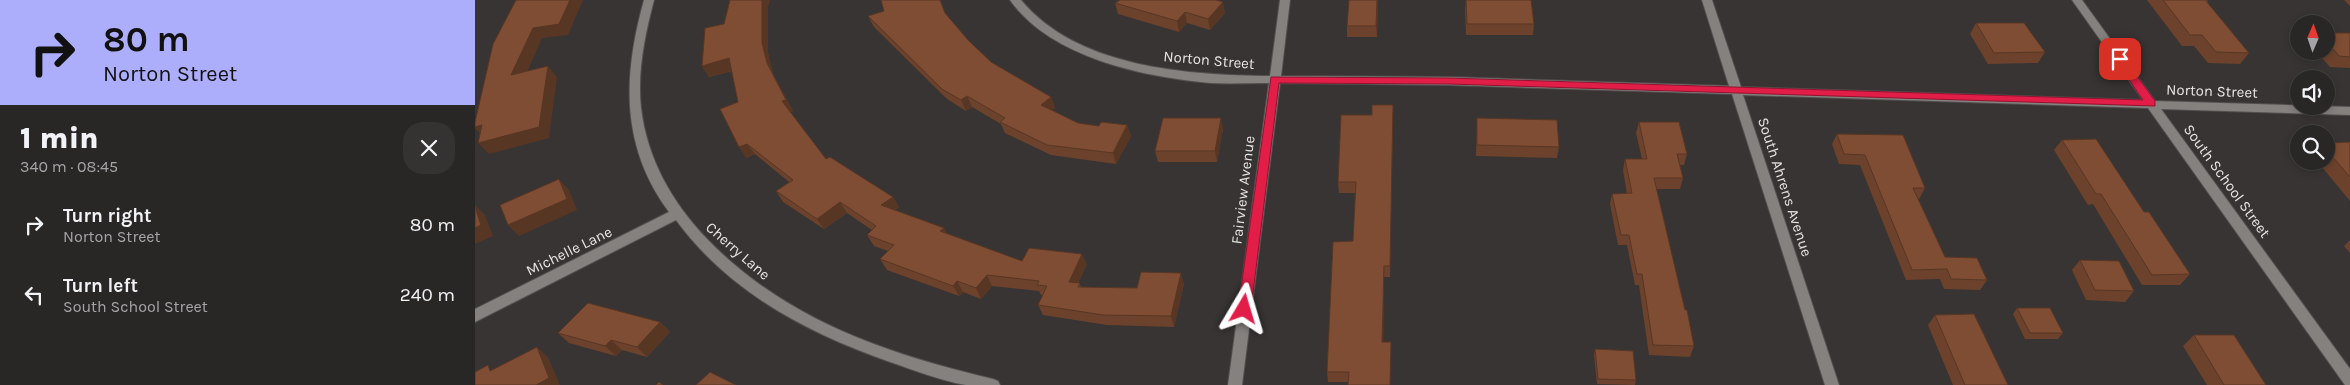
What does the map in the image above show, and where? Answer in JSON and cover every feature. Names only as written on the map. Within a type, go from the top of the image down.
[{"type":"street","name":"Cherry Lane","points":[[649,0],[639,31],[635,57],[633,83],[636,120],[642,144],[653,173],[676,214],[700,242],[736,276],[776,304],[824,329],[878,353],[945,374],[993,385]]},
{"type":"street","name":"Norton Street","points":[[1015,0],[1028,16],[1051,33],[1081,49],[1121,64],[1212,79],[1449,81],[2350,111]]},
{"type":"street","name":"Fairview Avenue","points":[[1235,385],[1285,0]]},
{"type":"street","name":"South Ahrens Avenue","points":[[1707,0],[1832,385]]},
{"type":"street","name":"South School Street","points":[[2077,0],[2350,381]]},
{"type":"street","name":"Michelle Lane","points":[[475,316],[676,214]]},
{"type":"building","points":[[516,0],[570,0],[559,24],[533,28],[511,75],[548,66],[539,127],[478,143],[482,125],[475,127],[475,122],[493,44]]},
{"type":"building","points":[[730,0],[762,0],[762,43],[767,63],[786,100],[782,101],[826,159],[830,157],[893,197],[881,205],[944,228],[940,231],[1022,261],[1029,248],[1082,254],[1069,282],[1080,283],[1078,287],[1137,288],[1141,272],[1181,273],[1171,316],[1103,315],[1038,305],[1047,286],[1037,285],[1039,281],[987,275],[976,288],[957,281],[953,286],[880,259],[894,245],[867,235],[876,226],[840,202],[817,219],[776,191],[793,180],[747,144],[739,147],[720,109],[738,102],[729,58],[702,66],[705,28],[724,24]]},
{"type":"building","points":[[881,0],[940,0],[945,13],[968,40],[991,62],[1051,97],[1041,105],[1078,123],[1099,126],[1101,122],[1127,125],[1113,153],[1047,145],[1000,122],[1005,118],[967,96],[961,100],[942,89],[868,16],[884,11]]},
{"type":"building","points":[[1120,0],[1216,0],[1223,2],[1208,19],[1185,12],[1177,21],[1115,3]]},
{"type":"building","points":[[1349,0],[1377,0],[1376,26],[1347,26]]},
{"type":"building","points":[[1466,0],[1531,0],[1534,24],[1467,24]]},
{"type":"building","points":[[2163,0],[2207,0],[2249,53],[2216,52],[2202,35],[2190,35]]},
{"type":"building","points":[[1976,23],[2024,23],[2045,52],[1994,53]]},
{"type":"building","points":[[2335,33],[2350,33],[2350,57],[2339,56],[2335,51]]},
{"type":"building","points":[[1372,105],[1393,105],[1390,266],[1384,266],[1382,342],[1391,342],[1390,385],[1348,385],[1349,372],[1327,372],[1333,242],[1353,241],[1356,182],[1338,182],[1341,115],[1372,115]]},
{"type":"building","points":[[1163,118],[1221,118],[1215,151],[1155,151]]},
{"type":"building","points":[[1477,118],[1557,120],[1559,147],[1477,145]]},
{"type":"building","points":[[1639,122],[1679,122],[1687,154],[1677,154],[1683,178],[1654,178],[1685,310],[1687,310],[1694,346],[1653,345],[1642,274],[1637,274],[1629,235],[1621,235],[1612,194],[1632,193],[1625,159],[1647,159]]},
{"type":"building","points":[[1837,134],[1903,135],[1925,188],[1913,188],[1945,257],[1977,258],[1987,280],[1951,279],[1947,269],[1912,270],[1865,155],[1844,154]]},
{"type":"building","points":[[2096,139],[2144,212],[2149,212],[2190,274],[2152,275],[2101,194],[2096,194],[2062,140]]},
{"type":"building","points":[[2350,142],[2350,177],[2335,160],[2335,143]]},
{"type":"building","points":[[559,179],[567,199],[508,225],[500,205]]},
{"type":"building","points":[[475,207],[481,225],[475,228]]},
{"type":"building","points":[[2080,260],[2119,261],[2134,291],[2095,290]]},
{"type":"building","points":[[588,303],[660,322],[637,347],[611,340],[605,346],[558,333]]},
{"type":"building","points":[[2017,308],[2050,308],[2063,333],[2030,333]]},
{"type":"building","points":[[1974,314],[2008,385],[1965,385],[1935,315]]},
{"type":"building","points":[[2194,335],[2234,335],[2266,385],[2224,385]]},
{"type":"building","points":[[537,347],[549,378],[536,385],[475,385],[475,372],[488,365],[490,371]]},
{"type":"building","points":[[1595,349],[1633,351],[1636,380],[1598,379]]},
{"type":"building","points":[[710,372],[736,385],[696,385]]},
{"type":"route","points":[[1244,309],[1274,80],[1449,81],[2151,104],[2120,59]]}]
